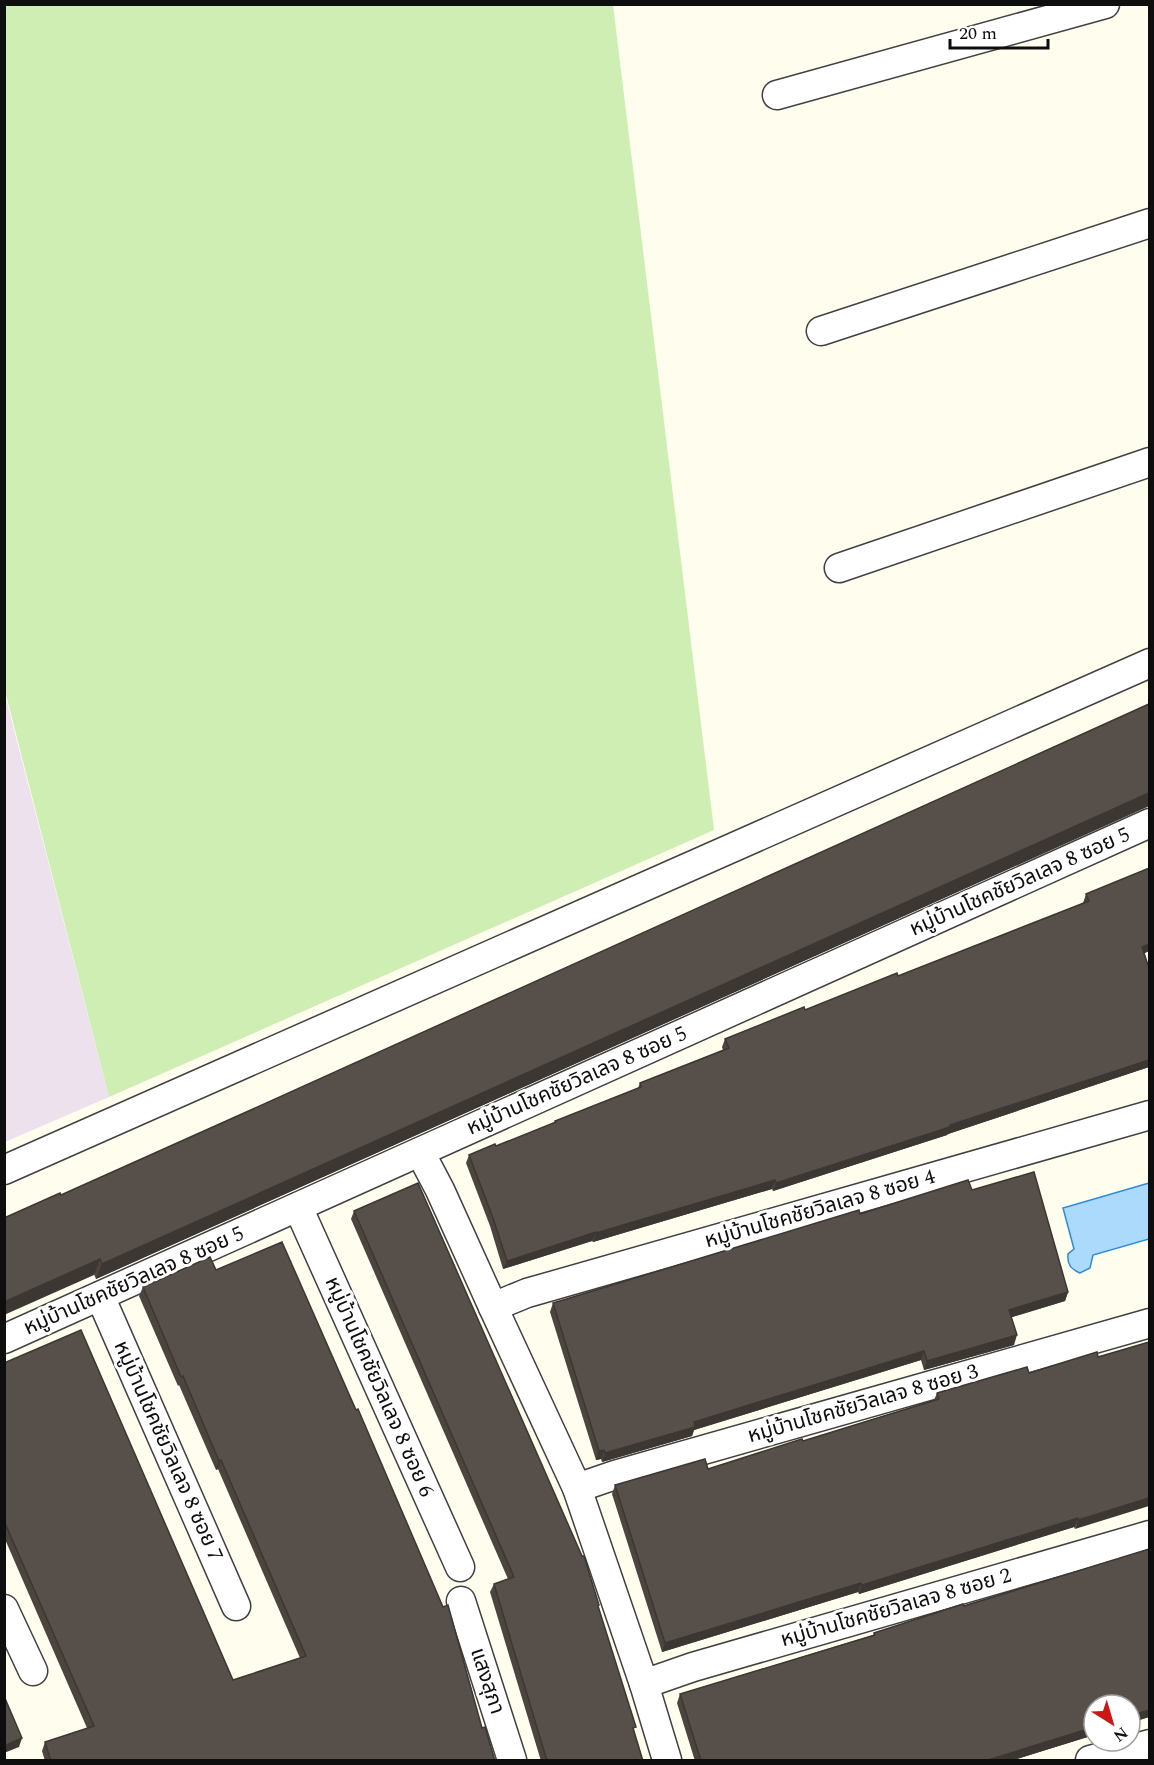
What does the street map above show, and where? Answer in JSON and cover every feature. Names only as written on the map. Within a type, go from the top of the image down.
[{"type":"street","points":[[777,95],[1105,4]]},
{"type":"street","points":[[821,331],[1149,223]]},
{"type":"street","points":[[839,568],[1149,462]]},
{"type":"street","points":[[4,1170],[1149,663]]},
{"type":"street","name":"หมู่บ้านโชคชัยวิลเลจ 8 ซอย 5","points":[[4,1339],[1149,823]]},
{"type":"street","name":"หมู่บ้านโชคชัยวิลเลจ 8 ซอย 4","points":[[492,1307],[526,1293],[1149,1115]]},
{"type":"street","points":[[420,1152],[440,1190],[577,1488],[644,1684],[667,1761]]},
{"type":"street","name":"หมู่บ้านโชคชัยวิลเลจ 8 ซอย 6","points":[[298,1207],[460,1567]]},
{"type":"street","name":"หมู่บ้านโชคชัยวิลเลจ 8 ซอย 7","points":[[100,1296],[236,1606]]},
{"type":"street","name":"หมู่บ้านโชคชัยวิลเลจ 8 ซอย 3","points":[[577,1488],[1149,1323]]},
{"type":"street","name":"หมู่บ้านโชคชัยวิลเลจ 8 ซอย 2","points":[[644,1684],[693,1667],[1149,1535]]},
{"type":"street","name":"แสงสุภา","points":[[461,1601],[512,1761]]},
{"type":"street","points":[[4,1609],[33,1671]]},
{"type":"street","points":[[1090,1761],[1149,1744]]},
{"type":"shaded area","points":[[4,691],[109,1097],[5,1142],[4,1142]]},
{"type":"green space","points":[[4,5],[613,5],[714,830],[109,1097],[5,691]]},
{"type":"water","points":[[1149,1183],[1149,1239],[1093,1255],[1090,1268],[1080,1273],[1072,1268],[1068,1261],[1068,1254],[1074,1249],[1063,1208]]},
{"type":"building","points":[[1149,704],[1149,793],[102,1264],[100,1259],[4,1302],[4,1218],[253,1109]]},
{"type":"building","points":[[1149,868],[1149,944],[1142,947],[1149,968],[1149,1060],[776,1183],[775,1180],[596,1232],[507,1261],[469,1155],[556,1122],[641,1087],[640,1083],[729,1048],[725,1039],[897,973],[898,976],[1089,901],[1086,894]]},
{"type":"building","points":[[1034,1172],[1068,1292],[1009,1310],[1017,1335],[927,1361],[924,1351],[694,1422],[695,1427],[605,1453],[604,1450],[599,1451],[553,1303],[859,1210],[860,1214],[968,1180],[972,1190]]},
{"type":"building","points":[[418,1183],[582,1556],[584,1556],[636,1727],[633,1728],[643,1761],[547,1761],[494,1584],[514,1577],[354,1211]]},
{"type":"building","points":[[282,1242],[356,1410],[358,1409],[443,1607],[448,1605],[482,1728],[485,1727],[495,1761],[51,1761],[45,1742],[94,1726],[4,1521],[4,1363],[81,1330],[233,1680],[306,1656],[143,1287],[210,1257],[216,1270]]},
{"type":"building","points":[[1149,1342],[1149,1498],[665,1643],[615,1485],[705,1459],[708,1469],[939,1399],[937,1393],[1027,1367],[1029,1373],[1097,1352],[1098,1357]]},
{"type":"building","points":[[1149,1549],[1149,1710],[1142,1712],[1142,1693],[1082,1693],[1082,1731],[985,1761],[701,1761],[680,1694],[875,1635],[874,1633],[963,1604],[964,1606]]},
{"type":"building","points":[[4,1696],[22,1738],[4,1746]]}]
